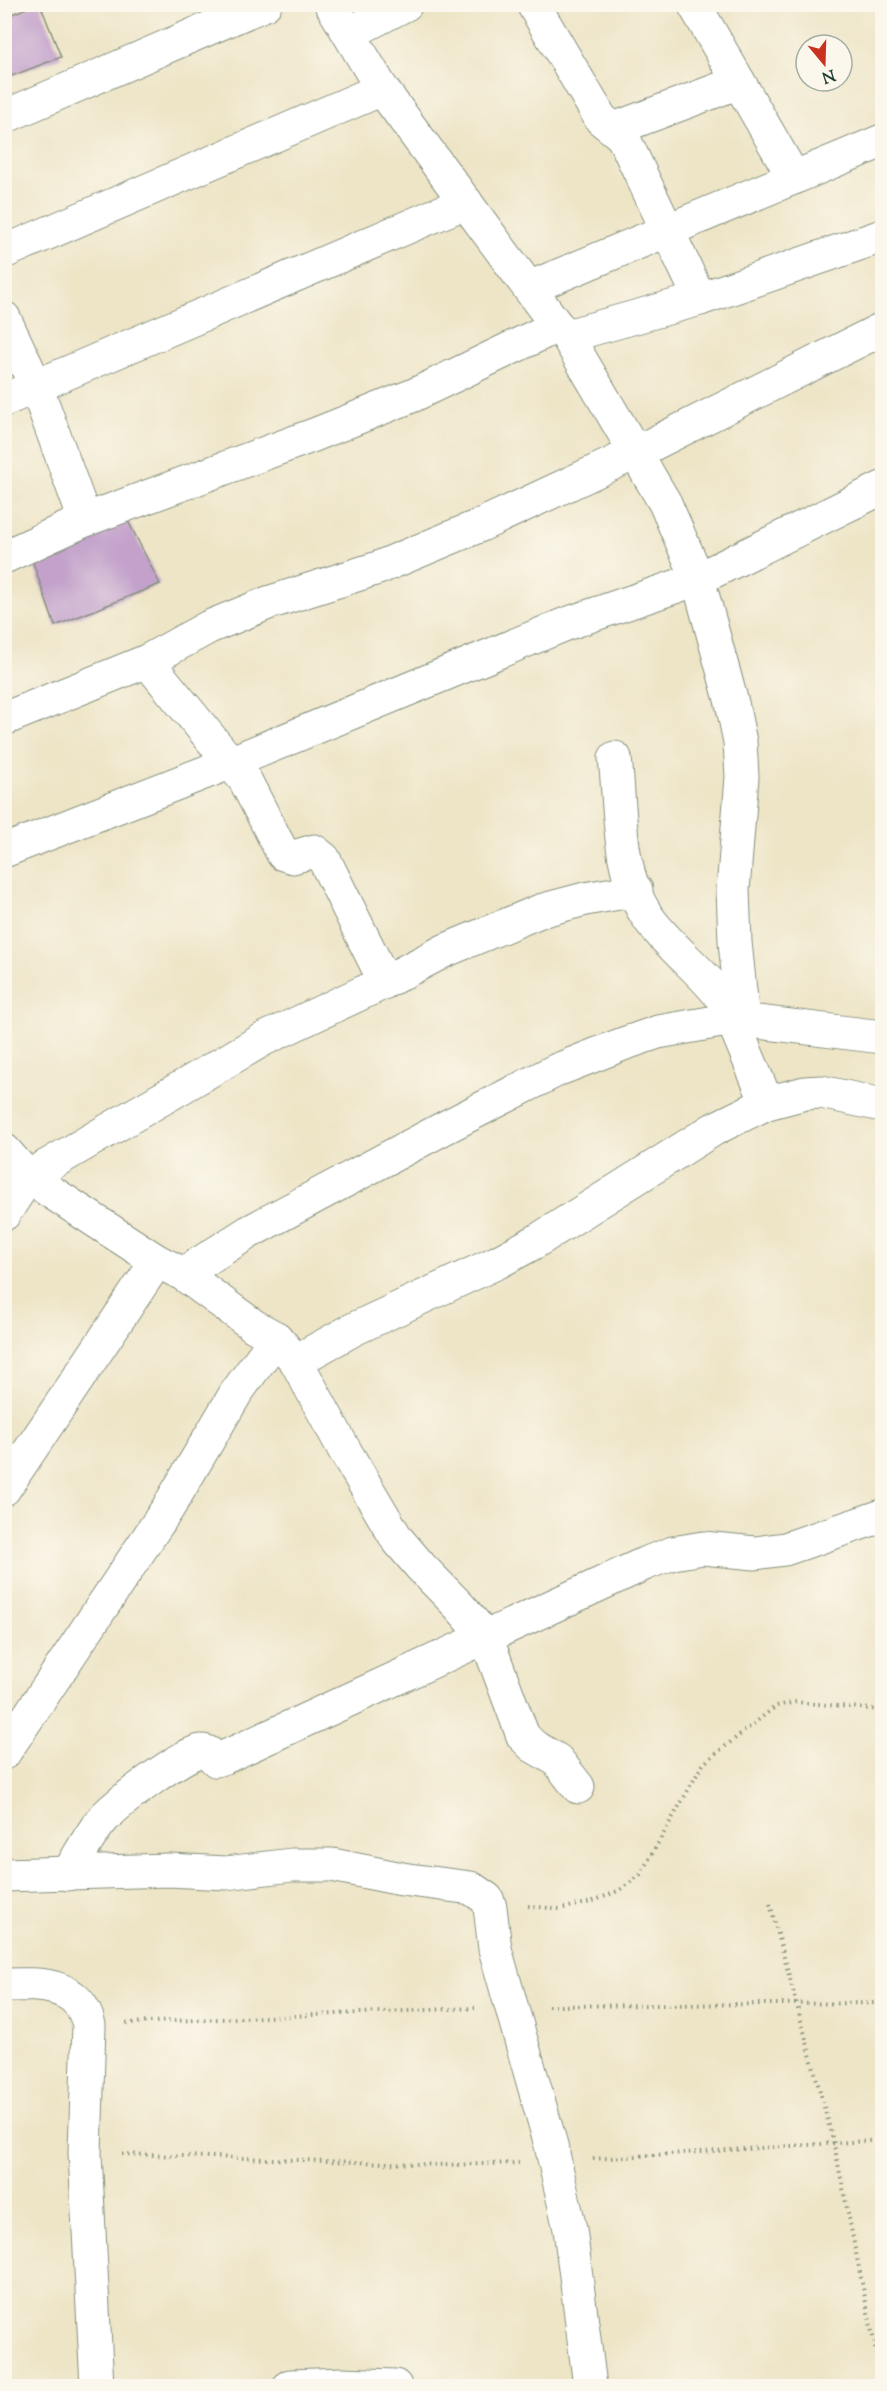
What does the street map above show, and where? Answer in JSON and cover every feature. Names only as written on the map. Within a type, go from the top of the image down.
[{"type":"street","points":[[4,117],[265,4]]},
{"type":"street","points":[[331,4],[382,89],[562,331],[665,503],[698,579],[732,703],[740,742],[742,799],[733,890],[738,1019],[767,1103]]},
{"type":"street","points":[[350,33],[406,4]]},
{"type":"street","points":[[533,4],[601,120],[621,135],[626,143],[700,299]]},
{"type":"street","points":[[694,4],[794,178]]},
{"type":"street","points":[[614,129],[739,82]]},
{"type":"street","points":[[4,252],[382,89]]},
{"type":"street","points":[[529,288],[882,141]]},
{"type":"street","points":[[4,400],[466,202]]},
{"type":"street","points":[[4,557],[85,520],[314,435],[562,331],[700,299],[882,236]]},
{"type":"street","points":[[4,318],[36,386],[85,520]]},
{"type":"street","points":[[4,719],[147,661],[209,627],[259,607],[416,554],[635,453],[882,329]]},
{"type":"street","points":[[4,851],[232,762],[566,624],[698,579],[882,488]]},
{"type":"street","points":[[147,661],[245,780],[283,854],[293,857],[314,851],[324,859],[385,982]]},
{"type":"street","points":[[615,758],[624,849],[646,915],[716,989],[738,1019]]},
{"type":"street","points":[[4,1214],[28,1177],[264,1039],[385,982],[444,951],[540,911],[585,899],[636,890]]},
{"type":"street","points":[[4,1489],[170,1268],[249,1232],[557,1070],[658,1032],[738,1019],[882,1037]]},
{"type":"street","points":[[4,1753],[168,1508],[237,1393],[286,1349],[354,1329],[498,1262],[526,1247],[714,1129],[767,1103],[805,1092],[821,1092],[882,1105]]},
{"type":"street","points":[[4,1150],[28,1177],[170,1268],[286,1349],[397,1539],[486,1637],[523,1736],[533,1746],[557,1760],[578,1787]]},
{"type":"street","points":[[68,1874],[103,1819],[141,1786],[186,1756],[204,1751],[210,1753],[216,1760],[225,1757],[644,1564],[673,1553],[703,1548],[756,1553],[776,1551],[882,1516]]},
{"type":"street","points":[[4,1875],[169,1870],[226,1873],[292,1865],[332,1864],[402,1879],[471,1888],[487,1899],[495,1949],[554,2162],[570,2229],[590,2386]]},
{"type":"street","points":[[4,1985],[28,1984],[60,1989],[78,2000],[89,2025],[85,2153],[97,2386]]},
{"type":"street","points":[[290,2386],[342,2384],[395,2386]]},
{"type":"path","points":[[480,1893],[520,1905],[560,1909],[591,1902],[621,1890],[640,1875],[703,1764],[771,1708],[784,1703],[796,1702],[882,1710]]},
{"type":"path","points":[[770,1904],[834,2144],[882,2382]]},
{"type":"path","points":[[85,2153],[446,2165],[554,2162],[882,2140]]},
{"type":"building","points":[[40,4],[61,57],[4,79],[4,24],[9,22],[7,16]]},
{"type":"building","points":[[125,515],[160,584],[55,626],[30,554]]}]
